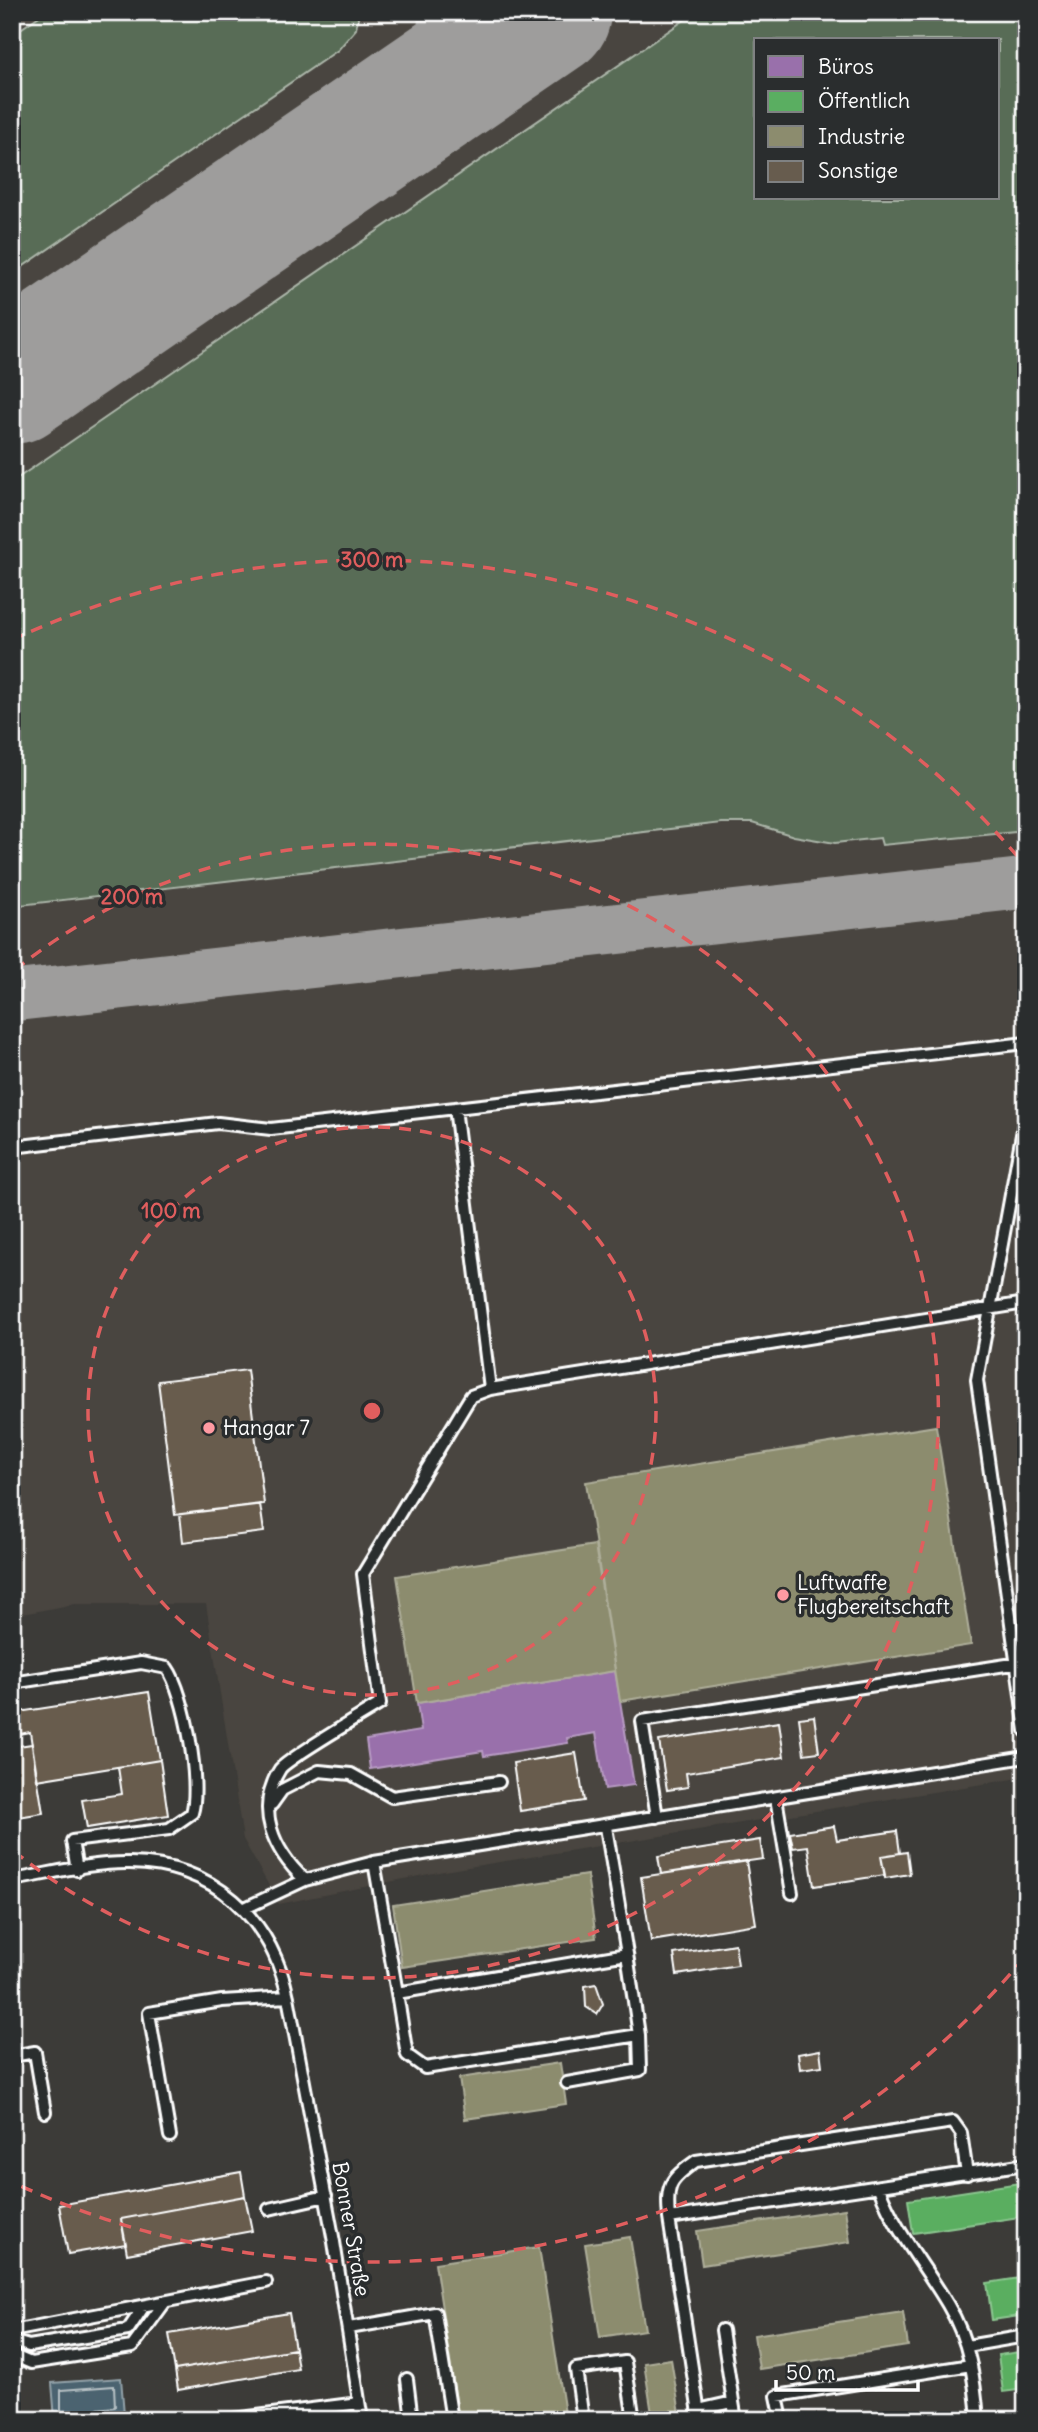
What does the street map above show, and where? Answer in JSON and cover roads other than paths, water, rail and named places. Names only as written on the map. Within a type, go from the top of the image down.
[{"type":"lane","points":[[12,1147],[218,1123],[271,1129],[1026,1043]]},
{"type":"lane","points":[[455,1108],[490,1390]]},
{"type":"lane","points":[[1026,1113],[977,1380],[1021,1662],[1026,1731]]},
{"type":"lane","points":[[305,1880],[287,1863],[272,1840],[270,1806],[281,1767],[380,1704],[363,1574],[471,1396],[490,1390],[1026,1304]]},
{"type":"lane","points":[[657,1817],[642,1721],[1021,1662]]},
{"type":"lane","points":[[12,1683],[141,1663],[167,1668],[181,1693],[196,1788],[192,1812],[169,1829],[72,1841],[77,1870]]},
{"type":"lane","points":[[12,1880],[127,1862],[179,1870],[210,1884],[245,1908],[305,1880],[374,1862],[1026,1757]]},
{"type":"lane","points":[[270,1806],[282,1790],[319,1771],[351,1774],[392,1797],[499,1782]]},
{"type":"lane","points":[[776,1798],[792,1893]]},
{"type":"lane","points":[[568,2083],[640,2070],[639,2035],[606,1826]]},
{"type":"lane","points":[[374,1862],[407,2055],[425,2068],[639,2035]]},
{"type":"lane","name":"Bonner Straße","points":[[245,1908],[264,1936],[284,1981],[288,1997],[326,2196],[362,2420]]},
{"type":"lane","points":[[397,1993],[627,1954]]},
{"type":"lane","points":[[170,2136],[149,2013],[222,2001],[288,1997]]},
{"type":"lane","points":[[12,2056],[35,2052],[45,2112]]},
{"type":"lane","points":[[733,2402],[699,2415],[669,2218],[667,2195],[671,2182],[696,2161],[953,2122],[961,2133],[967,2174]]},
{"type":"lane","points":[[669,2218],[1026,2164]]},
{"type":"lane","points":[[878,2188],[892,2221],[948,2305],[967,2346],[978,2420]]},
{"type":"lane","points":[[269,2209],[326,2196]]},
{"type":"lane","points":[[12,2331],[266,2282]]},
{"type":"lane","points":[[12,2355],[31,2363],[132,2347],[166,2302]]},
{"type":"lane","points":[[12,2341],[29,2346],[128,2330],[145,2306]]},
{"type":"lane","points":[[349,2328],[435,2313],[452,2420]]},
{"type":"lane","points":[[722,2330],[736,2420]]},
{"type":"lane","points":[[967,2346],[1026,2336]]},
{"type":"lane","points":[[583,2420],[576,2369],[625,2362],[634,2420]]},
{"type":"lane","points":[[782,2420],[777,2396],[971,2365]]},
{"type":"lane","points":[[407,2379],[412,2420]]},
{"type":"lane","points":[[225,2420],[359,2403]]},
{"type":"water","points":[[121,2378],[124,2414],[55,2419],[52,2383]]},
{"type":"place","name":"Hangar 7","points":[[209,1428]]},
{"type":"place","name":"Luftwaffe Flugbereitschaft","points":[[783,1595]]}]
